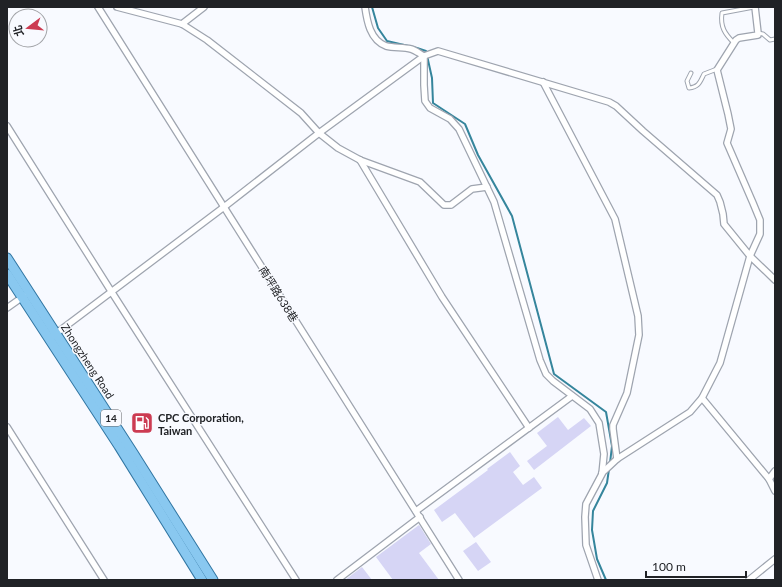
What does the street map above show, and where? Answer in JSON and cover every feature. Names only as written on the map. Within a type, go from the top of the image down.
[{"type":"main road","name":"Zhongzheng Road","points":[[7,258],[25,295]]},
{"type":"main road","name":"Zhongzheng Road","points":[[7,274],[25,295],[133,453],[213,580]]},
{"type":"main road","name":"Zhongzheng Road","points":[[52,336],[202,580]]},
{"type":"street","name":"南坪路638巷","points":[[98,7],[420,517],[457,579]]},
{"type":"street","points":[[117,7],[182,24],[207,40],[295,108],[319,132],[338,148],[360,160],[420,182],[444,205],[451,205],[472,189],[487,187]]},
{"type":"street","points":[[182,24],[204,7]]},
{"type":"street","points":[[365,7],[367,22],[376,39],[385,46],[411,49],[424,56]]},
{"type":"street","points":[[598,580],[586,545],[586,504],[602,474],[617,459],[690,412],[702,398],[720,363],[750,256],[760,234],[760,220],[727,143],[731,129],[717,70],[736,40],[739,38],[758,35],[755,7]]},
{"type":"street","points":[[52,336],[224,207],[319,132],[424,56],[438,51],[609,102],[616,106],[642,131],[717,195],[723,214],[724,224],[750,256],[775,280]]},
{"type":"street","points":[[424,56],[425,101],[430,108],[450,119],[459,129],[494,202],[540,360],[546,374],[590,409],[599,422],[604,454],[602,474]]},
{"type":"street","points":[[542,82],[615,219],[638,316],[638,335],[627,393],[613,424],[617,459]]},
{"type":"street","points":[[7,126],[296,580]]},
{"type":"street","points":[[360,160],[442,297],[529,428]]},
{"type":"street","points":[[7,308],[25,295]]},
{"type":"street","points":[[416,511],[572,396]]},
{"type":"street","points":[[702,398],[769,479],[775,491]]},
{"type":"street","points":[[7,427],[104,580]]},
{"type":"street","points":[[769,479],[775,471]]},
{"type":"street","points":[[337,580],[420,517]]},
{"type":"street","points":[[749,580],[775,559]]},
{"type":"lane","points":[[734,43],[725,34],[721,21],[722,14],[755,7]]},
{"type":"lane","points":[[758,33],[763,34],[770,40],[775,39]]},
{"type":"lane","points":[[691,73],[687,81],[689,88],[695,87],[700,82],[704,74],[718,68]]},
{"type":"building","points":[[558,417],[568,430],[584,418],[591,426],[534,470],[527,461],[547,446],[537,433]]},
{"type":"building","points":[[510,452],[520,466],[513,472],[523,485],[534,477],[542,488],[474,538],[455,513],[442,522],[434,510]]},
{"type":"building","points":[[419,525],[431,544],[419,553],[439,580],[393,580],[376,557]]},
{"type":"building","points":[[476,542],[491,562],[478,571],[463,551]]},
{"type":"building","points":[[362,567],[372,580],[345,580]]},
{"type":"waterway","points":[[372,7],[378,28],[387,41],[426,51],[432,78],[433,103],[465,124],[478,155],[512,216],[554,374],[606,412],[612,446],[610,463]]},
{"type":"waterway","points":[[606,580],[597,559],[592,530],[593,511],[607,483],[609,469]]},
{"type":"place","name":"CPC Corporation, Taiwan","points":[[142,423]]}]
